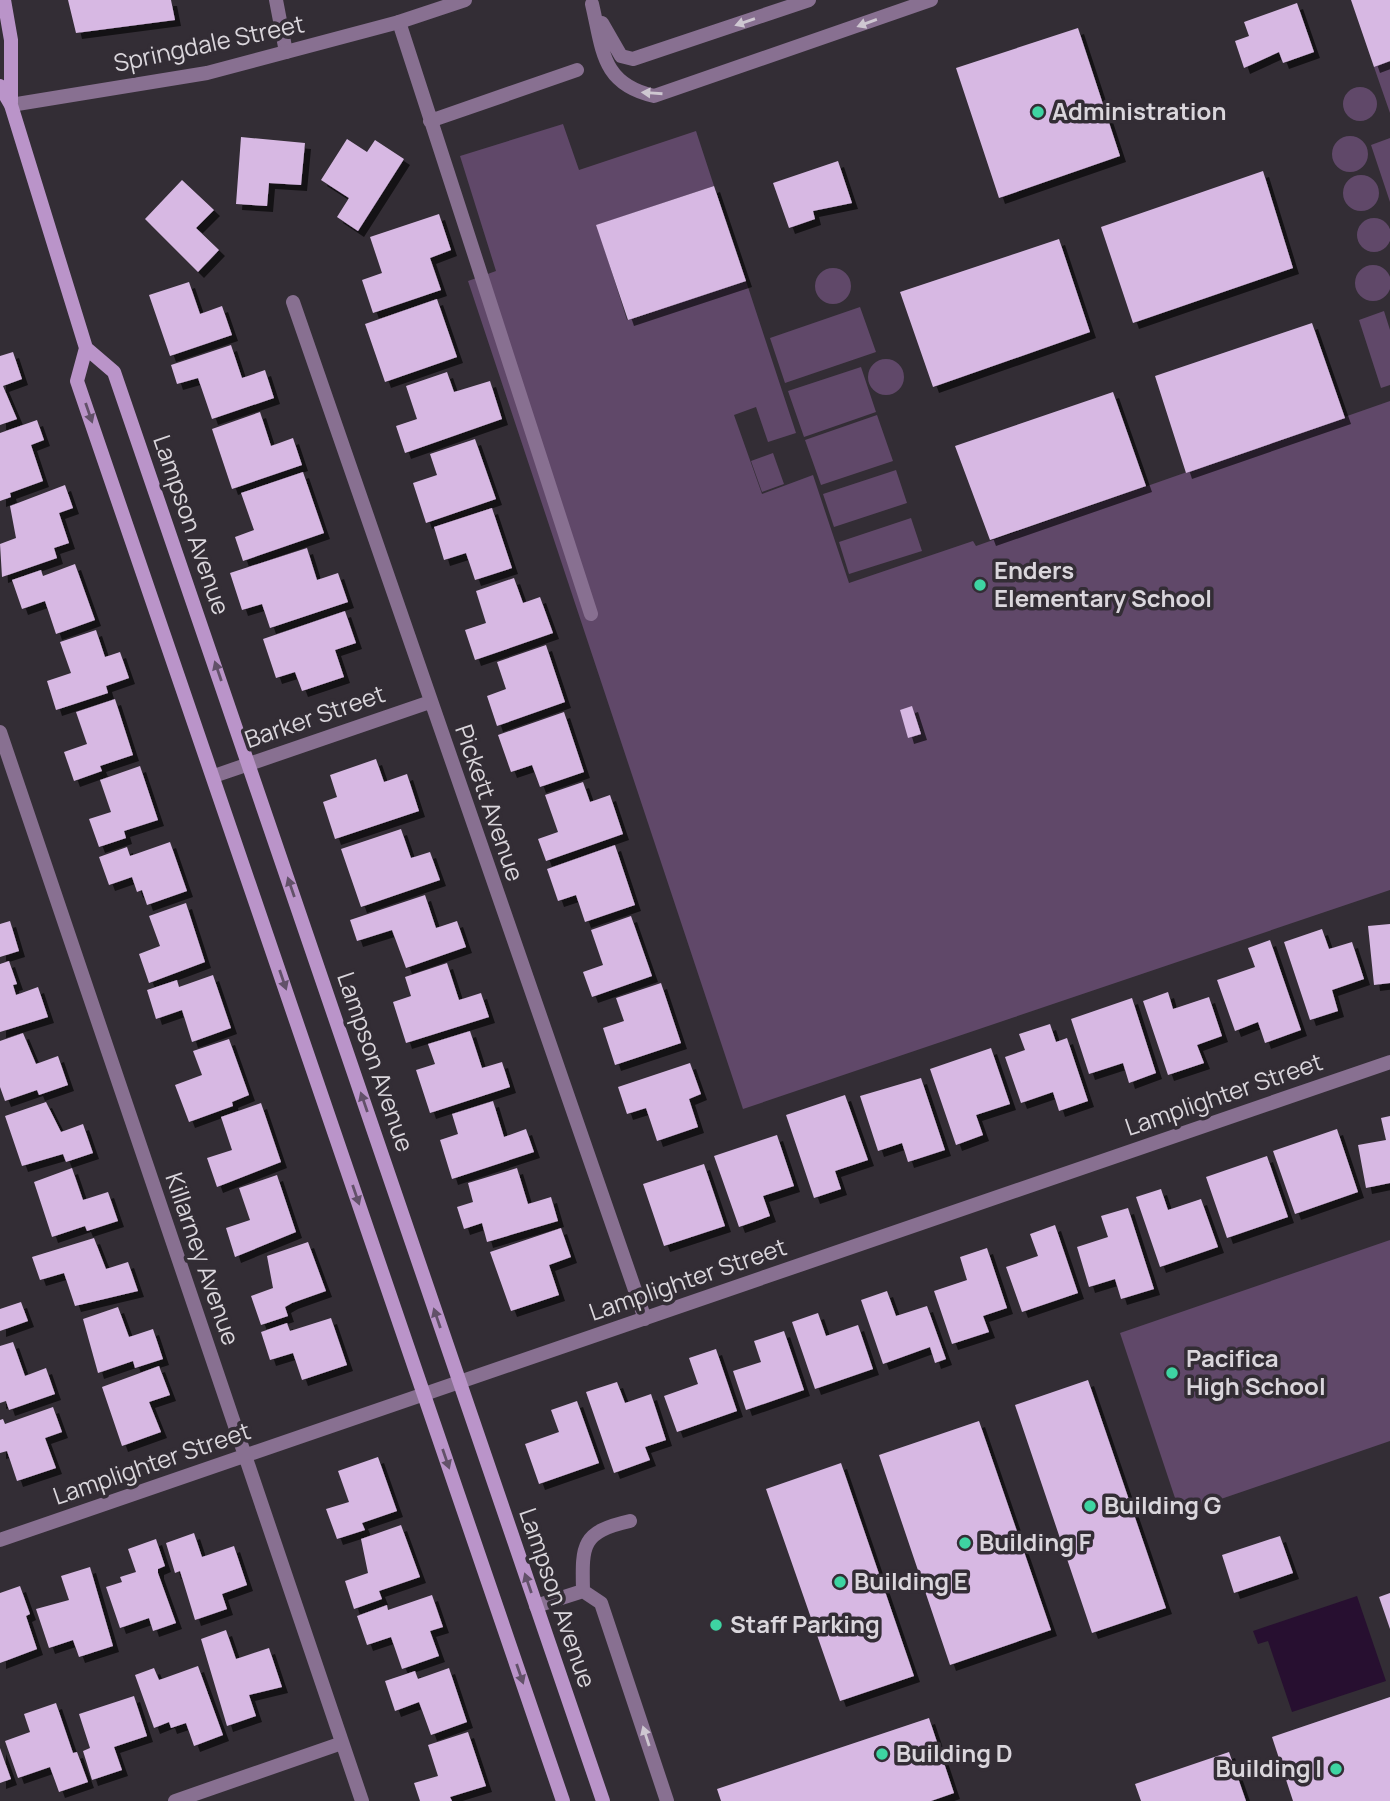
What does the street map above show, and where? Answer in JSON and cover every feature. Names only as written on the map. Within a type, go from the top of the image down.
[{"type":"main road","points":[[4,0],[11,40],[6,106]]},
{"type":"main road","points":[[0,86],[86,348],[77,381],[563,1801]]},
{"type":"main road","name":"Lampson Avenue","points":[[86,348],[114,373],[603,1801]]},
{"type":"street","points":[[276,0],[286,52]]},
{"type":"street","name":"Springdale Street","points":[[6,106],[207,73],[398,22],[465,0]]},
{"type":"street","points":[[592,2],[621,56],[633,60],[809,0]]},
{"type":"street","points":[[592,2],[607,67],[619,81],[654,96],[931,0]]},
{"type":"street","points":[[398,22],[591,614]]},
{"type":"street","points":[[430,121],[576,70]]},
{"type":"street","name":"Pickett Avenue","points":[[293,302],[645,1319]]},
{"type":"street","name":"Barker Street","points":[[214,776],[430,702]]},
{"type":"street","name":"Killarney Avenue","points":[[0,732],[362,1801]]},
{"type":"street","name":"Lamplighter Street","points":[[0,1540],[1390,1062]]},
{"type":"street","points":[[583,1591],[583,1548],[590,1536],[603,1528],[630,1521]]},
{"type":"street","points":[[536,1606],[583,1591]]},
{"type":"street","points":[[583,1591],[601,1603],[667,1801]]},
{"type":"street","points":[[175,1801],[342,1743]]},
{"type":"shaded area","points":[[1390,61],[1390,113],[1374,67]]},
{"type":"shaded area","points":[[1360,87],[1372,92],[1377,104],[1372,116],[1360,121],[1348,116],[1343,104],[1348,92]]},
{"type":"shaded area","points":[[563,124],[579,170],[696,131],[714,186],[597,225],[627,320],[746,281],[796,433],[768,442],[756,407],[734,415],[762,494],[813,475],[849,583],[973,541],[976,546],[1390,401],[1390,890],[743,1109],[468,281],[496,271],[460,156]]},
{"type":"shaded area","points":[[1350,136],[1362,142],[1368,154],[1362,166],[1350,172],[1338,166],[1332,154],[1338,142]]},
{"type":"shaded area","points":[[1390,138],[1390,202],[1371,145]]},
{"type":"shaded area","points":[[1361,175],[1373,181],[1379,193],[1373,205],[1361,211],[1349,205],[1343,193],[1349,181]]},
{"type":"shaded area","points":[[1374,218],[1386,223],[1391,235],[1386,247],[1374,252],[1362,247],[1357,235],[1362,223]]},
{"type":"shaded area","points":[[1373,265],[1385,271],[1391,283],[1385,295],[1373,301],[1361,295],[1355,283],[1361,271]]},
{"type":"shaded area","points":[[833,268],[845,274],[851,286],[845,298],[833,304],[821,298],[815,286],[821,274]]},
{"type":"shaded area","points":[[860,307],[876,352],[785,383],[770,338]]},
{"type":"shaded area","points":[[1384,311],[1390,330],[1390,385],[1381,388],[1359,320]]},
{"type":"shaded area","points":[[886,359],[898,365],[904,377],[898,389],[886,395],[874,389],[868,377],[874,365]]},
{"type":"shaded area","points":[[861,367],[876,412],[804,437],[788,391]]},
{"type":"shaded area","points":[[877,415],[893,461],[821,485],[805,440]]},
{"type":"shaded area","points":[[773,453],[784,484],[762,492],[751,461]]},
{"type":"shaded area","points":[[896,470],[907,503],[834,527],[823,494]]},
{"type":"shaded area","points":[[911,518],[922,551],[849,574],[839,542]]},
{"type":"shaded area","points":[[1390,1240],[1390,1441],[1180,1513],[1120,1333]]},
{"type":"shaded area","points":[[1357,1596],[1386,1681],[1292,1712],[1268,1641],[1258,1644],[1253,1631]]},
{"type":"building","points":[[68,0],[171,0],[175,20],[76,33]]},
{"type":"building","points":[[1351,0],[1390,0],[1390,61],[1374,67]]},
{"type":"building","points":[[1297,3],[1314,52],[1283,63],[1279,52],[1244,68],[1235,41],[1249,36],[1244,22]]},
{"type":"building","name":"Administration","points":[[1078,28],[1120,156],[999,198],[956,68]]},
{"type":"building","points":[[241,137],[305,143],[301,185],[269,183],[267,206],[236,204]]},
{"type":"building","points":[[347,139],[367,152],[375,140],[404,159],[358,231],[337,217],[349,198],[321,180]]},
{"type":"building","points":[[838,161],[852,203],[813,211],[815,219],[789,228],[773,183]]},
{"type":"building","points":[[1263,171],[1293,268],[1133,323],[1101,227]]},
{"type":"building","points":[[182,180],[214,210],[196,228],[219,250],[198,272],[145,219]]},
{"type":"building","points":[[714,186],[746,281],[628,320],[596,225]]},
{"type":"building","points":[[439,214],[451,250],[430,258],[441,290],[373,313],[362,280],[382,273],[370,237]]},
{"type":"building","points":[[1059,239],[1090,332],[933,387],[900,292]]},
{"type":"building","points":[[189,282],[200,314],[222,306],[232,335],[170,356],[149,295]]},
{"type":"building","points":[[437,299],[457,357],[385,382],[365,324]]},
{"type":"building","points":[[1312,323],[1345,418],[1186,473],[1155,376]]},
{"type":"building","points":[[231,345],[242,378],[265,370],[274,398],[212,419],[198,378],[177,384],[171,365]]},
{"type":"building","points":[[13,352],[22,379],[3,386],[17,419],[0,425],[0,356]]},
{"type":"building","points":[[447,372],[454,392],[490,381],[502,419],[405,453],[396,426],[417,419],[406,386]]},
{"type":"building","points":[[1113,392],[1146,486],[990,540],[955,446]]},
{"type":"building","points":[[260,412],[271,446],[293,438],[302,465],[232,489],[212,429]]},
{"type":"building","points":[[37,420],[44,440],[31,445],[43,481],[10,493],[11,497],[0,501],[0,433]]},
{"type":"building","points":[[475,439],[496,499],[426,523],[413,483],[437,475],[430,454]]},
{"type":"building","points":[[303,472],[324,533],[243,561],[235,537],[254,530],[241,493]]},
{"type":"building","points":[[65,485],[73,508],[59,513],[69,543],[54,548],[57,558],[2,577],[0,544],[16,538],[10,506]]},
{"type":"building","points":[[492,508],[512,568],[475,580],[466,553],[444,560],[434,527]]},
{"type":"building","points":[[307,548],[317,580],[338,573],[348,602],[270,628],[262,604],[242,610],[230,573]]},
{"type":"building","points":[[75,564],[95,620],[56,634],[45,601],[22,609],[12,580],[41,570],[43,576]]},
{"type":"building","points":[[514,578],[523,603],[540,597],[553,633],[475,660],[465,630],[486,623],[476,591]]},
{"type":"building","points":[[345,611],[356,643],[335,650],[344,677],[302,691],[295,672],[276,678],[263,639]]},
{"type":"building","points":[[96,630],[105,657],[120,652],[129,678],[106,686],[108,693],[56,710],[47,681],[71,673],[60,642]]},
{"type":"building","points":[[546,645],[565,702],[497,726],[487,696],[506,689],[497,662]]},
{"type":"building","points":[[115,699],[133,755],[100,766],[102,771],[74,781],[64,752],[87,744],[76,712]]},
{"type":"building","points":[[912,706],[921,734],[908,738],[900,710]]},
{"type":"building","points":[[564,712],[584,772],[540,787],[532,765],[511,772],[498,735]]},
{"type":"building","points":[[376,759],[384,782],[407,774],[419,811],[335,839],[323,802],[337,797],[330,775]]},
{"type":"building","points":[[140,766],[158,820],[124,831],[126,838],[99,847],[89,819],[111,812],[100,780]]},
{"type":"building","points":[[583,782],[590,802],[610,795],[623,834],[546,861],[538,839],[558,832],[545,795]]},
{"type":"building","points":[[401,829],[411,858],[430,852],[440,880],[361,907],[341,849]]},
{"type":"building","points":[[170,842],[187,891],[147,905],[142,890],[137,892],[132,877],[109,885],[99,857],[127,847],[130,856]]},
{"type":"building","points":[[615,845],[635,905],[585,922],[576,895],[558,901],[547,869]]},
{"type":"building","points":[[425,895],[436,928],[457,921],[466,947],[406,968],[392,930],[357,941],[350,920]]},
{"type":"building","points":[[186,903],[205,962],[149,983],[139,954],[160,946],[149,916]]},
{"type":"building","points":[[631,916],[652,976],[592,997],[583,972],[603,965],[591,930]]},
{"type":"building","points":[[10,921],[19,951],[0,957],[0,924]]},
{"type":"building","points":[[1390,924],[1390,983],[1374,985],[1368,926]]},
{"type":"building","points":[[1322,929],[1329,949],[1352,942],[1364,979],[1332,990],[1338,1011],[1310,1020],[1284,942]]},
{"type":"building","points":[[1270,940],[1301,1030],[1265,1043],[1258,1022],[1235,1031],[1217,980],[1255,967],[1248,948]]},
{"type":"building","points":[[9,961],[17,984],[13,985],[16,995],[38,987],[48,1017],[0,1032],[0,964]]},
{"type":"building","points":[[447,963],[459,1000],[481,993],[489,1017],[406,1043],[393,1002],[411,996],[405,977]]},
{"type":"building","points":[[213,975],[231,1028],[192,1042],[182,1010],[156,1019],[147,990],[177,980],[179,987]]},
{"type":"building","points":[[661,983],[681,1043],[615,1065],[603,1028],[624,1021],[616,998]]},
{"type":"building","points":[[1168,992],[1173,1009],[1209,997],[1222,1036],[1197,1045],[1204,1063],[1168,1075],[1143,1001]]},
{"type":"building","points":[[1132,998],[1156,1073],[1129,1083],[1123,1063],[1089,1074],[1071,1019]]},
{"type":"building","points":[[1050,1024],[1056,1042],[1067,1038],[1088,1101],[1059,1111],[1053,1092],[1021,1103],[1005,1057],[1025,1050],[1019,1034]]},
{"type":"building","points":[[470,1031],[482,1068],[502,1062],[510,1087],[430,1113],[416,1070],[435,1064],[428,1044]]},
{"type":"building","points":[[23,1033],[36,1064],[58,1056],[68,1085],[39,1095],[37,1090],[5,1101],[0,1087],[0,1041]]},
{"type":"building","points":[[229,1039],[249,1095],[232,1102],[233,1106],[189,1122],[175,1085],[202,1075],[193,1051]]},
{"type":"building","points":[[991,1048],[1010,1104],[976,1115],[983,1135],[956,1145],[930,1069]]},
{"type":"building","points":[[690,1063],[701,1094],[689,1099],[698,1127],[657,1141],[646,1108],[627,1114],[618,1087]]},
{"type":"building","points":[[921,1078],[945,1150],[908,1162],[902,1143],[878,1151],[860,1096]]},
{"type":"building","points":[[845,1095],[868,1160],[835,1171],[841,1189],[814,1198],[786,1115]]},
{"type":"building","points":[[493,1101],[504,1137],[526,1129],[534,1152],[452,1179],[440,1140],[458,1134],[452,1114]]},
{"type":"building","points":[[46,1102],[61,1132],[83,1124],[93,1153],[66,1162],[63,1154],[22,1166],[5,1116]]},
{"type":"building","points":[[261,1103],[281,1162],[217,1187],[207,1158],[232,1150],[221,1117]]},
{"type":"building","points":[[1390,1116],[1390,1183],[1366,1188],[1358,1145],[1386,1140],[1381,1118]]},
{"type":"building","points":[[1337,1129],[1358,1192],[1295,1214],[1273,1151]]},
{"type":"building","points":[[777,1135],[794,1186],[763,1196],[770,1216],[739,1227],[714,1156]]},
{"type":"building","points":[[1267,1156],[1288,1217],[1227,1238],[1206,1177]]},
{"type":"building","points":[[704,1164],[725,1226],[664,1246],[643,1184]]},
{"type":"building","points":[[72,1168],[83,1200],[108,1192],[118,1221],[87,1231],[85,1226],[52,1237],[34,1182]]},
{"type":"building","points":[[517,1168],[528,1204],[551,1197],[558,1221],[487,1242],[482,1223],[464,1229],[457,1207],[473,1202],[468,1183]]},
{"type":"building","points":[[277,1175],[296,1232],[235,1257],[226,1228],[250,1220],[239,1188]]},
{"type":"building","points":[[1161,1189],[1168,1210],[1201,1199],[1218,1247],[1160,1267],[1136,1197]]},
{"type":"building","points":[[1128,1208],[1154,1289],[1121,1299],[1115,1279],[1089,1287],[1077,1247],[1108,1237],[1101,1216]]},
{"type":"building","points":[[1055,1225],[1078,1293],[1022,1312],[1006,1267],[1038,1256],[1030,1234]]},
{"type":"building","points":[[561,1228],[571,1257],[549,1265],[559,1295],[511,1311],[490,1252]]},
{"type":"building","points":[[94,1238],[106,1269],[128,1262],[138,1291],[75,1306],[64,1273],[40,1280],[32,1257]]},
{"type":"building","points":[[308,1242],[326,1291],[292,1303],[285,1307],[288,1316],[261,1325],[251,1296],[273,1288],[267,1256]]},
{"type":"building","points":[[987,1248],[1007,1308],[983,1316],[989,1332],[952,1344],[934,1291],[967,1280],[960,1257]]},
{"type":"building","points":[[887,1291],[896,1316],[927,1306],[946,1359],[935,1363],[930,1347],[883,1364],[861,1300]]},
{"type":"building","points":[[21,1302],[28,1321],[0,1331],[0,1309]]},
{"type":"building","points":[[118,1307],[129,1337],[153,1329],[163,1359],[135,1368],[133,1361],[98,1373],[83,1319]]},
{"type":"building","points":[[818,1313],[826,1336],[858,1325],[873,1369],[815,1389],[792,1322]]},
{"type":"building","points":[[331,1318],[347,1365],[302,1380],[293,1353],[270,1360],[261,1332],[287,1323],[290,1331]]},
{"type":"building","points":[[784,1331],[804,1390],[746,1410],[733,1371],[761,1362],[754,1341]]},
{"type":"building","points":[[13,1342],[25,1376],[46,1368],[55,1394],[9,1410],[6,1401],[0,1403],[0,1346]]},
{"type":"building","points":[[716,1349],[737,1411],[677,1432],[664,1396],[698,1384],[689,1358]]},
{"type":"building","points":[[159,1366],[170,1395],[149,1402],[161,1432],[122,1446],[102,1387]]},
{"type":"building","name":"Building G","points":[[1088,1380],[1166,1608],[1092,1633],[1015,1405]]},
{"type":"building","points":[[617,1382],[625,1403],[651,1394],[666,1440],[645,1447],[650,1460],[614,1473],[586,1392]]},
{"type":"building","points":[[577,1401],[599,1463],[539,1484],[525,1444],[559,1432],[551,1410]]},
{"type":"building","points":[[53,1407],[62,1432],[45,1438],[56,1468],[17,1481],[7,1451],[0,1453],[0,1420],[3,1419],[5,1424]]},
{"type":"building","name":"Building F","points":[[979,1421],[1051,1630],[950,1665],[879,1455]]},
{"type":"building","points":[[378,1457],[397,1511],[362,1523],[365,1530],[337,1539],[326,1509],[349,1502],[338,1471]]},
{"type":"building","name":"Building E","points":[[841,1463],[914,1676],[840,1701],[766,1489]]},
{"type":"building","points":[[401,1525],[420,1577],[379,1591],[382,1599],[354,1609],[345,1581],[368,1573],[361,1539]]},
{"type":"building","points":[[194,1533],[202,1557],[234,1546],[247,1585],[222,1594],[227,1609],[195,1620],[180,1571],[175,1573],[166,1543]]},
{"type":"building","points":[[1280,1536],[1293,1573],[1234,1593],[1222,1555]]},
{"type":"building","points":[[156,1539],[165,1566],[158,1569],[158,1573],[176,1623],[153,1631],[149,1618],[120,1628],[106,1587],[122,1582],[120,1577],[136,1572],[128,1549]]},
{"type":"building","points":[[90,1567],[113,1646],[79,1657],[73,1640],[49,1648],[36,1609],[69,1600],[61,1576]]},
{"type":"building","points":[[20,1586],[30,1614],[26,1616],[37,1649],[0,1663],[0,1593]]},
{"type":"building","points":[[1390,1593],[1390,1629],[1379,1597]]},
{"type":"building","points":[[432,1595],[443,1627],[430,1631],[439,1656],[402,1669],[391,1637],[367,1645],[357,1616],[387,1605],[388,1610]]},
{"type":"building","points":[[226,1630],[236,1659],[269,1648],[282,1687],[249,1695],[256,1716],[227,1726],[201,1639]]},
{"type":"building","points":[[198,1666],[223,1735],[194,1746],[186,1723],[171,1728],[169,1722],[154,1728],[135,1675],[154,1668],[159,1680]]},
{"type":"building","points":[[449,1668],[467,1722],[431,1735],[419,1702],[395,1711],[385,1681],[415,1671],[418,1679]]},
{"type":"building","points":[[134,1696],[147,1736],[114,1747],[122,1770],[92,1780],[83,1751],[90,1748],[79,1714]]},
{"type":"building","name":"Building I","points":[[1390,1697],[1390,1801],[1293,1801],[1272,1737]]},
{"type":"building","points":[[56,1703],[73,1753],[77,1752],[88,1782],[59,1792],[50,1767],[18,1778],[5,1741],[30,1732],[24,1714]]},
{"type":"building","name":"Building D","points":[[929,1718],[954,1793],[931,1801],[721,1801],[717,1789]]},
{"type":"building","points":[[468,1732],[486,1786],[450,1797],[452,1801],[420,1801],[414,1783],[438,1776],[428,1745]]},
{"type":"building","points":[[0,1748],[11,1779],[0,1783]]},
{"type":"building","points":[[1229,1752],[1246,1801],[1141,1801],[1135,1784]]},
{"type":"place","name":"Administration","points":[[1038,112]]},
{"type":"place","name":"Enders Elementary School","points":[[980,585]]},
{"type":"place","name":"Pacifica High School","points":[[1172,1373]]},
{"type":"place","name":"Building G","points":[[1090,1506]]},
{"type":"place","name":"Building F","points":[[965,1543]]},
{"type":"place","name":"Building E","points":[[840,1582]]},
{"type":"place","name":"Staff Parking","points":[[716,1625]]},
{"type":"place","name":"Building D","points":[[882,1754]]},
{"type":"place","name":"Building I","points":[[1336,1769]]}]
